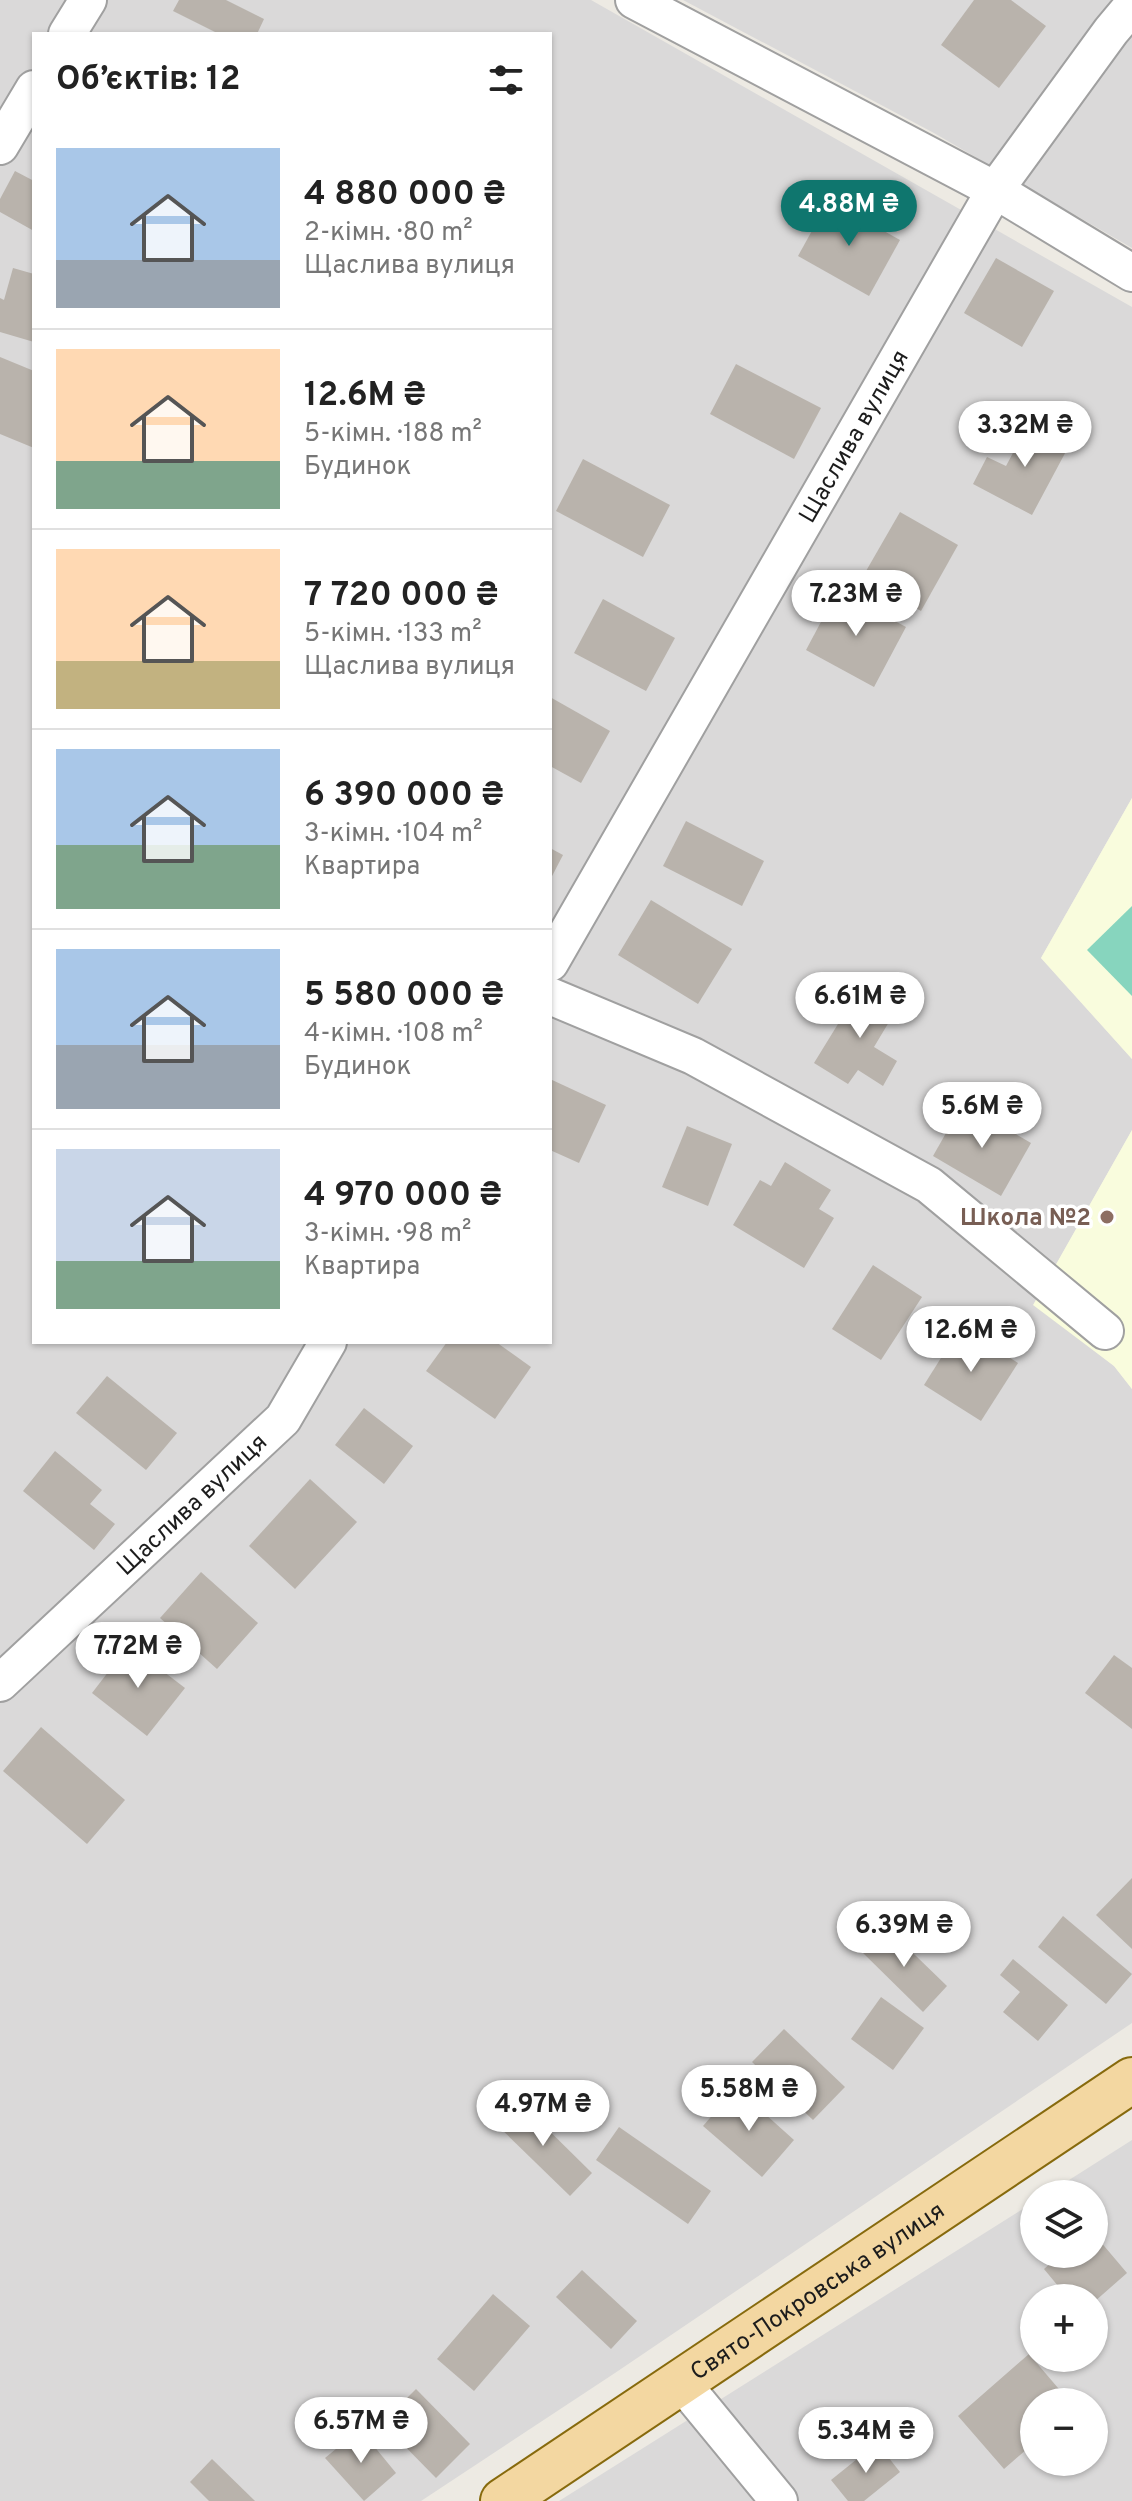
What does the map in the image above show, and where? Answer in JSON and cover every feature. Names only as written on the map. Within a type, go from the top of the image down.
[{"type":"main road","name":"Свято-Покровська вулиця","points":[[503,2501],[1132,2080]]},
{"type":"street","points":[[68,32],[88,0]]},
{"type":"street","points":[[634,0],[995,190],[1132,273]]},
{"type":"street","name":"Щаслива вулиця","points":[[552,960],[995,190],[1132,6]]},
{"type":"street","points":[[0,146],[32,92]]},
{"type":"street","points":[[552,997],[693,1056],[929,1185],[1105,1331]]},
{"type":"street","name":"Щаслива вулиця","points":[[0,1683],[283,1419],[327,1344]]},
{"type":"street","points":[[682,2383],[779,2501]]},
{"type":"shaded area","points":[[0,0],[591,0],[1132,307],[1132,798],[1041,958],[1132,1059],[1132,1130],[1034,1304],[1114,1366],[1132,1389],[1132,2023],[421,2501],[0,2501]]},
{"type":"shaded area","points":[[683,0],[1132,0],[1132,248],[934,133]]},
{"type":"shaded area","points":[[1132,798],[1132,1059],[1041,958]]},
{"type":"shaded area","name":"Школа №2","points":[[1132,1130],[1132,1389],[1114,1366],[1033,1305]]},
{"type":"shaded area","points":[[1132,2140],[1132,2501],[559,2501],[1020,2211],[1020,2268],[1108,2268],[1108,2180],[1069,2180]]},
{"type":"green space","points":[[1132,906],[1132,996],[1087,950]]},
{"type":"building","points":[[179,0],[226,0],[264,19],[258,32],[215,32],[173,11]]},
{"type":"building","points":[[974,0],[1011,0],[1046,26],[999,88],[941,45]]},
{"type":"building","points":[[15,171],[32,180],[32,230],[0,212],[0,199]]},
{"type":"building","points":[[829,200],[900,240],[869,296],[798,256]]},
{"type":"building","points":[[996,258],[1054,291],[1022,347],[964,313]]},
{"type":"building","points":[[13,268],[32,273],[32,341],[0,332],[0,298],[4,300]]},
{"type":"building","points":[[0,357],[32,370],[32,447],[0,434]]},
{"type":"building","points":[[736,364],[821,408],[794,459],[710,414]]},
{"type":"building","points":[[1030,421],[1071,442],[1032,515],[973,484],[987,457],[1006,466]]},
{"type":"building","points":[[583,459],[670,505],[643,557],[556,511]]},
{"type":"building","points":[[900,512],[958,545],[921,611],[862,578]]},
{"type":"building","points":[[838,590],[906,627],[874,687],[806,650]]},
{"type":"building","points":[[603,599],[675,638],[646,691],[574,653]]},
{"type":"building","points":[[552,698],[610,731],[581,783],[552,767]]},
{"type":"building","points":[[686,821],[764,861],[742,906],[663,866]]},
{"type":"building","points":[[552,849],[563,855],[552,876]]},
{"type":"building","points":[[651,900],[732,949],[698,1004],[618,955]]},
{"type":"building","points":[[862,985],[898,1007],[874,1047],[897,1061],[883,1086],[858,1070],[848,1084],[814,1063]]},
{"type":"building","points":[[552,1080],[606,1105],[579,1163],[552,1151]]},
{"type":"building","points":[[963,1103],[1031,1143],[1001,1196],[933,1156]]},
{"type":"building","points":[[687,1126],[732,1144],[708,1206],[662,1187]]},
{"type":"building","points":[[785,1162],[831,1190],[819,1209],[834,1218],[804,1268],[733,1225],[760,1180],[771,1186]]},
{"type":"building","points":[[873,1265],[922,1297],[881,1360],[832,1329]]},
{"type":"building","points":[[961,1326],[1018,1363],[981,1421],[924,1385]]},
{"type":"building","points":[[446,1344],[499,1344],[531,1367],[495,1419],[426,1371]]},
{"type":"building","points":[[107,1376],[177,1433],[146,1470],[76,1413]]},
{"type":"building","points":[[364,1408],[413,1446],[384,1484],[335,1445]]},
{"type":"building","points":[[55,1451],[102,1490],[90,1504],[115,1524],[94,1550],[23,1491]]},
{"type":"building","points":[[310,1479],[357,1522],[295,1589],[249,1546]]},
{"type":"building","points":[[201,1572],[258,1623],[217,1669],[160,1618]]},
{"type":"building","points":[[129,1645],[185,1688],[147,1736],[92,1693]]},
{"type":"building","points":[[1114,1655],[1132,1668],[1132,1729],[1085,1693]]},
{"type":"building","points":[[41,1727],[125,1800],[87,1844],[3,1771]]},
{"type":"building","points":[[1132,1878],[1132,1949],[1096,1915]]},
{"type":"building","points":[[1063,1916],[1132,1974],[1106,2004],[1038,1947]]},
{"type":"building","points":[[885,1926],[947,1986],[923,2012],[861,1951]]},
{"type":"building","points":[[1013,1959],[1068,2005],[1038,2041],[1003,2012],[1020,1992],[1000,1975]]},
{"type":"building","points":[[881,1997],[924,2028],[893,2070],[851,2039]]},
{"type":"building","points":[[784,2029],[845,2087],[813,2120],[752,2062]]},
{"type":"building","points":[[736,2088],[794,2140],[762,2177],[703,2126]]},
{"type":"building","points":[[517,2099],[592,2173],[570,2196],[495,2123]]},
{"type":"building","points":[[619,2127],[711,2191],[688,2224],[596,2160]]},
{"type":"building","points":[[1108,2251],[1127,2273],[1108,2290],[1108,2284],[1056,2284],[1044,2269],[1108,2268]]},
{"type":"building","points":[[582,2270],[637,2321],[611,2349],[556,2297]]},
{"type":"building","points":[[493,2294],[530,2326],[474,2391],[437,2359]]},
{"type":"building","points":[[1020,2362],[1020,2372],[1044,2372],[1058,2388],[1020,2388],[1020,2455],[1004,2469],[958,2416]]},
{"type":"building","points":[[416,2389],[470,2444],[436,2478],[382,2423]]},
{"type":"building","points":[[360,2429],[396,2473],[364,2501],[325,2458]]},
{"type":"building","points":[[877,2443],[900,2472],[864,2501],[848,2501],[831,2480]]},
{"type":"building","points":[[212,2459],[255,2501],[209,2501],[190,2482]]},
{"type":"place","name":"Школа №2","points":[[1107,1217]]}]
